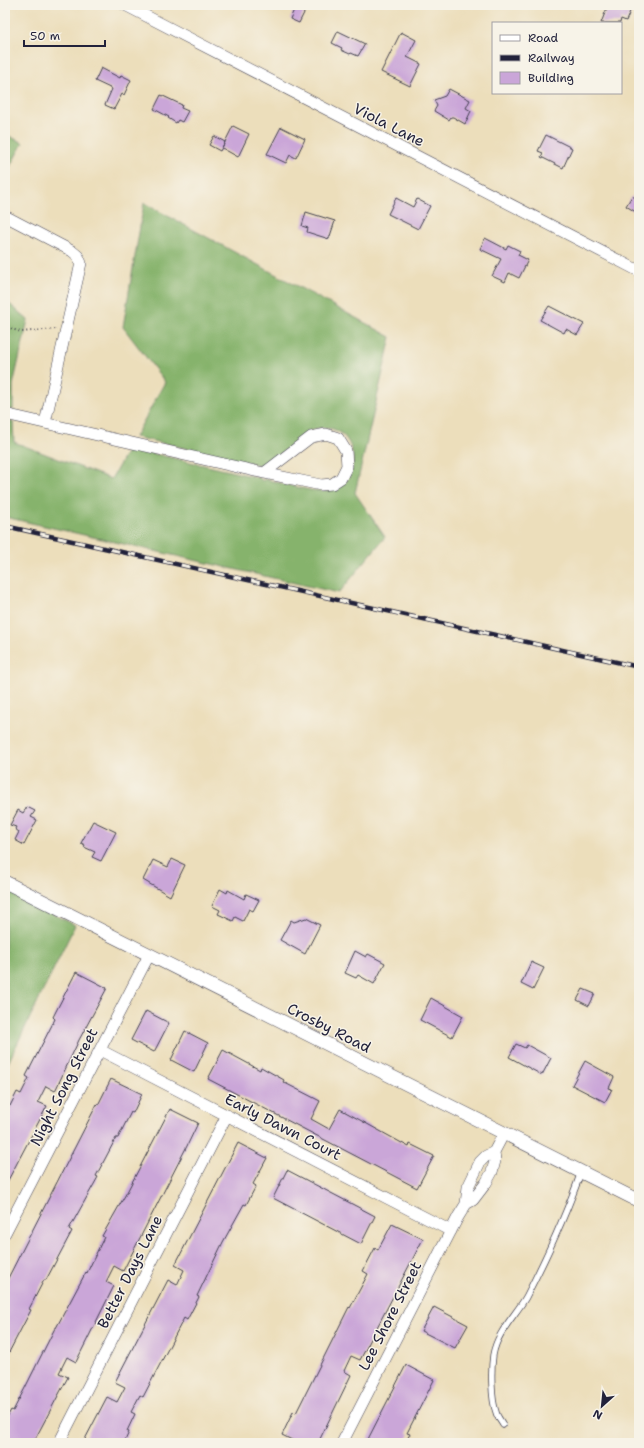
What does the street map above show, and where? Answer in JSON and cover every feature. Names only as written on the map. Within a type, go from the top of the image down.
[{"type":"street","name":"Viola Lane","points":[[124,5],[639,271]]},
{"type":"street","points":[[5,216],[72,250],[78,256],[81,263],[46,423]]},
{"type":"street","points":[[5,414],[264,473],[321,485],[332,484],[341,478],[347,466],[346,451],[338,438],[326,434],[311,437],[264,473]]},
{"type":"street","name":"Crosby Road","points":[[5,882],[639,1201]]},
{"type":"street","name":"Night Song Street","points":[[5,1233],[149,955]]},
{"type":"street","name":"Early Dawn Court","points":[[100,1050],[451,1232]]},
{"type":"street","name":"Better Days Lane","points":[[59,1443],[227,1115]]},
{"type":"street","points":[[466,1204],[473,1200],[492,1172],[495,1161],[494,1152],[504,1133]]},
{"type":"street","points":[[466,1204],[467,1192],[470,1183],[480,1162],[486,1156],[494,1152]]},
{"type":"street","points":[[470,1183],[481,1189]]},
{"type":"street","name":"Lee Shore Street","points":[[342,1443],[466,1204]]},
{"type":"lane","points":[[503,1425],[495,1412],[491,1380],[493,1355],[498,1339],[525,1298],[555,1239],[581,1172]]},
{"type":"path","points":[[5,323],[12,329],[21,332],[67,328]]},
{"type":"green space","points":[[5,134],[23,143],[5,175]]},
{"type":"green space","points":[[144,203],[391,337],[355,493],[385,537],[339,593],[5,517],[5,420],[13,422],[14,442],[111,479],[129,448],[260,478],[262,481],[265,479],[310,490],[334,490],[345,483],[351,473],[353,461],[351,449],[346,438],[337,431],[325,428],[308,432],[264,466],[135,437],[165,382],[123,327]]},
{"type":"green space","points":[[5,300],[28,320],[13,385],[13,410],[5,408]]},
{"type":"green space","points":[[5,889],[75,925],[5,1069]]},
{"type":"building","points":[[296,5],[308,5],[299,23],[290,19]]},
{"type":"building","points":[[608,5],[621,5],[631,9],[626,21],[621,19],[620,22],[601,22]]},
{"type":"building","points":[[338,31],[365,44],[358,56],[341,50],[342,48],[332,43]]},
{"type":"building","points":[[401,32],[416,40],[407,57],[421,64],[410,86],[381,72]]},
{"type":"building","points":[[101,68],[120,78],[121,75],[131,80],[124,95],[122,94],[114,109],[105,105],[112,89],[95,81]]},
{"type":"building","points":[[449,89],[470,100],[466,108],[471,111],[465,124],[453,117],[449,120],[434,111],[437,106],[434,100],[445,96]]},
{"type":"building","points":[[161,95],[182,105],[181,108],[188,111],[182,122],[178,120],[176,123],[168,118],[169,117],[154,109]]},
{"type":"building","points":[[233,126],[249,134],[238,157],[222,148]]},
{"type":"building","points":[[281,127],[305,139],[296,158],[290,155],[286,163],[267,154]]},
{"type":"building","points":[[546,135],[572,148],[563,168],[541,157],[543,153],[538,151]]},
{"type":"building","points":[[214,136],[225,142],[220,151],[209,145]]},
{"type":"building","points":[[632,196],[639,200],[639,214],[626,206]]},
{"type":"building","points":[[396,198],[413,207],[417,199],[430,206],[418,229],[388,214]]},
{"type":"building","points":[[306,212],[335,221],[329,239],[307,232],[308,228],[302,226]]},
{"type":"building","points":[[485,238],[506,249],[508,245],[520,251],[518,255],[528,260],[519,278],[509,273],[505,282],[492,276],[501,259],[480,249]]},
{"type":"building","points":[[549,306],[584,324],[577,335],[566,329],[564,333],[540,320]]},
{"type":"building","points":[[27,807],[35,811],[31,817],[37,820],[24,845],[15,840],[19,832],[15,829],[16,827],[10,825],[18,810],[23,813]]},
{"type":"building","points":[[93,821],[116,832],[101,861],[92,857],[95,852],[84,847],[85,845],[81,843]]},
{"type":"building","points":[[172,859],[185,865],[170,896],[143,880],[153,860],[168,867]]},
{"type":"building","points":[[220,889],[227,893],[228,890],[244,899],[246,894],[259,900],[253,911],[249,909],[243,921],[235,917],[233,921],[218,914],[220,910],[212,906]]},
{"type":"building","points":[[306,918],[320,925],[305,954],[280,940],[291,920],[294,922]]},
{"type":"building","points":[[355,951],[366,957],[368,954],[385,963],[374,984],[358,975],[356,978],[345,973]]},
{"type":"building","points":[[531,962],[544,968],[533,990],[521,984]]},
{"type":"building","points":[[76,972],[107,988],[79,1040],[55,1091],[46,1086],[38,1102],[47,1106],[5,1186],[5,1110],[8,1105],[10,1106],[17,1092],[21,1094],[29,1078],[26,1076],[55,1019],[53,1017]]},
{"type":"building","points":[[583,989],[595,994],[589,1006],[577,1000]]},
{"type":"building","points":[[431,998],[463,1016],[452,1037],[420,1020]]},
{"type":"building","points":[[146,1011],[169,1023],[154,1052],[131,1040]]},
{"type":"building","points":[[185,1031],[208,1043],[194,1072],[171,1060]]},
{"type":"building","points":[[516,1044],[525,1048],[527,1045],[551,1058],[542,1075],[509,1057]]},
{"type":"building","points":[[223,1050],[260,1070],[261,1067],[284,1080],[283,1082],[320,1101],[311,1119],[329,1129],[340,1109],[409,1147],[410,1144],[434,1156],[417,1188],[208,1079]]},
{"type":"building","points":[[585,1061],[614,1077],[609,1088],[612,1089],[605,1102],[572,1085]]},
{"type":"building","points":[[111,1079],[142,1094],[133,1113],[131,1112],[96,1176],[98,1177],[69,1229],[72,1231],[46,1280],[44,1280],[29,1309],[31,1310],[5,1360],[5,1284]]},
{"type":"building","points":[[170,1109],[198,1123],[187,1146],[123,1271],[114,1266],[106,1282],[114,1286],[76,1362],[67,1357],[59,1373],[68,1377],[33,1443],[5,1443],[5,1421],[11,1410],[13,1411],[55,1328],[86,1272],[87,1273],[104,1237],[102,1236],[127,1192]]},
{"type":"building","points":[[238,1143],[267,1158],[253,1184],[256,1186],[246,1205],[244,1204],[223,1242],[197,1296],[199,1297],[187,1320],[184,1318],[143,1397],[140,1395],[131,1412],[135,1414],[127,1431],[129,1432],[124,1443],[83,1443],[107,1397],[117,1402],[125,1387],[115,1382],[168,1280],[177,1285],[184,1270],[175,1265]]},
{"type":"building","points":[[287,1170],[375,1216],[361,1244],[273,1198]]},
{"type":"building","points":[[392,1224],[423,1239],[360,1360],[351,1356],[344,1371],[351,1375],[318,1443],[298,1443],[282,1435],[293,1412],[296,1413],[349,1307],[350,1308],[368,1274],[363,1271],[375,1248],[378,1250]]},
{"type":"building","points":[[434,1307],[468,1325],[455,1348],[421,1331]]},
{"type":"building","points":[[406,1365],[434,1380],[407,1433],[410,1434],[405,1443],[371,1443],[367,1441]]},
{"type":"railway","points":[[5,526],[639,667]]}]
